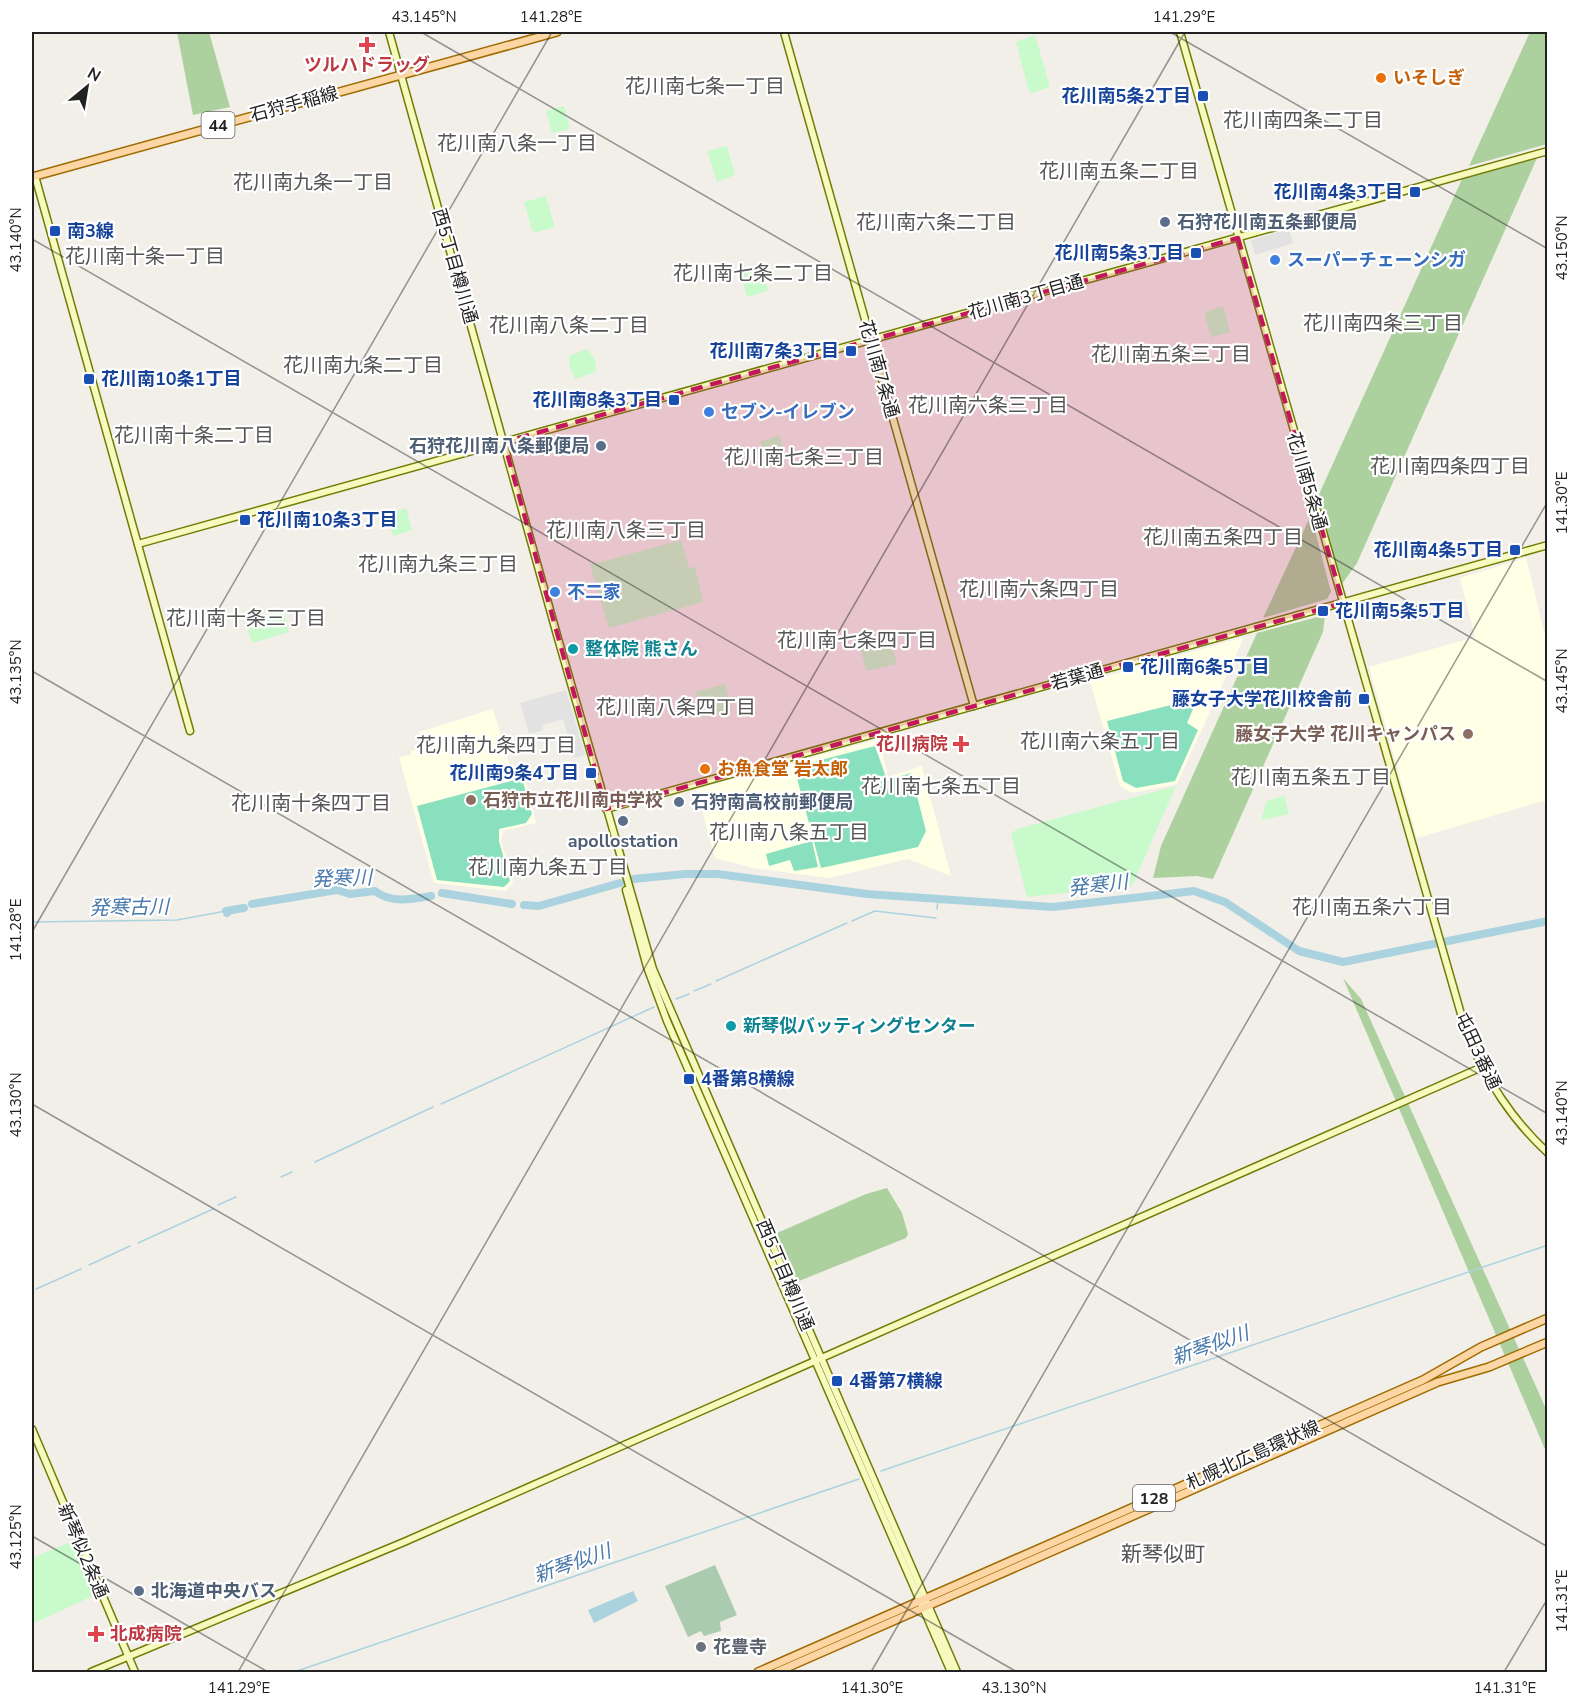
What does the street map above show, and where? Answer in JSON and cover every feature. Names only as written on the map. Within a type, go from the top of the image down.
[{"type":"main road","name":"石狩手稲線","points":[[33,176],[557,32]]},
{"type":"main road","name":"札幌北広島環状線","points":[[777,1672],[1423,1380],[1481,1347],[1548,1318]]},
{"type":"main road","name":"札幌北広島環状線","points":[[758,1672],[924,1604],[1438,1382],[1489,1367],[1548,1342]]},
{"type":"street","name":"西5丁目樽川通","points":[[390,32],[624,873],[646,967],[667,1021],[924,1604],[951,1672]]},
{"type":"street","name":"花川南7条通","points":[[784,32],[974,706]]},
{"type":"street","name":"花川南5条通","points":[[1180,32],[1447,969]]},
{"type":"street","name":"花川南3丁目通","points":[[138,544],[1548,151]]},
{"type":"street","points":[[33,176],[190,731]]},
{"type":"street","name":"若葉通","points":[[606,809],[1548,545]]},
{"type":"street","name":"屯田3番通","points":[[1447,969],[1467,1035],[1482,1067],[1515,1118],[1548,1153]]},
{"type":"street","points":[[91,1672],[404,1542],[1482,1067]]},
{"type":"street","name":"新琴似2条通","points":[[32,1429],[135,1672]]},
{"type":"street","name":"西5丁目樽川通","points":[[924,1604],[957,1672]]},
{"type":"highlighted area","points":[[1238,238],[1343,603],[606,809],[504,442]]},
{"type":"shaded area","points":[[1289,229],[1293,243],[1255,255],[1251,240]]},
{"type":"shaded area","name":"藤女子大学 花川キャンパス","points":[[1526,558],[1547,644],[1547,805],[1543,801],[1417,838],[1369,667],[1475,637],[1460,578]]},
{"type":"shaded area","points":[[1244,637],[1177,784],[1132,793],[1120,786],[1090,681]]},
{"type":"shaded area","points":[[566,690],[585,755],[574,758],[563,719],[542,725],[543,730],[529,734],[520,703]]},
{"type":"shaded area","name":"石狩市立花川南中学校","points":[[493,709],[513,777],[524,775],[536,823],[503,831],[501,841],[513,882],[506,891],[434,883],[399,757],[411,755],[411,751],[424,747],[419,732]]},
{"type":"shaded area","points":[[879,739],[888,777],[922,766],[951,876],[908,859],[829,878],[753,868],[715,858],[696,789]]},
{"type":"shaded area","points":[[715,1565],[737,1615],[720,1622],[721,1631],[704,1636],[701,1631],[688,1637],[665,1586]]},
{"type":"green space","points":[[177,32],[209,32],[230,107],[193,115]]},
{"type":"green space","points":[[1530,32],[1547,32],[1547,144],[1469,166]]},
{"type":"green space","points":[[1035,35],[1050,87],[1032,93],[1029,92],[1016,42]]},
{"type":"green space","points":[[564,106],[570,129],[552,133],[546,111]]},
{"type":"green space","points":[[727,146],[735,175],[717,182],[707,151]]},
{"type":"green space","points":[[1537,158],[1357,563],[1342,584],[1316,501],[1462,179]]},
{"type":"green space","points":[[546,196],[555,227],[533,233],[524,202]]},
{"type":"green space","points":[[761,268],[768,290],[749,297],[746,295],[741,273]]},
{"type":"green space","points":[[1223,306],[1230,332],[1211,337],[1205,317],[1206,312]]},
{"type":"green space","points":[[587,349],[595,359],[596,372],[575,379],[569,364],[569,356]]},
{"type":"green space","points":[[779,435],[786,455],[766,461],[760,442]]},
{"type":"green space","points":[[406,508],[412,530],[393,536],[386,514]]},
{"type":"green space","points":[[1311,515],[1331,592],[1327,599],[1263,618]]},
{"type":"green space","points":[[681,540],[689,568],[695,567],[703,602],[609,628],[590,565]]},
{"type":"green space","points":[[283,610],[289,632],[252,643],[245,620]]},
{"type":"green space","points":[[1325,615],[1323,632],[1213,879],[1197,876],[1153,878],[1161,846],[1257,633]]},
{"type":"green space","points":[[889,638],[897,664],[866,671],[860,646]]},
{"type":"green space","points":[[725,684],[732,710],[700,718],[695,692]]},
{"type":"green space","points":[[1191,700],[1196,702],[1187,723],[1198,730],[1175,781],[1136,788],[1123,781],[1107,721]]},
{"type":"green space","points":[[875,746],[887,780],[911,773],[926,831],[918,847],[821,868],[794,767]]},
{"type":"green space","points":[[522,778],[532,814],[526,823],[499,829],[499,841],[510,881],[504,887],[437,880],[417,806]]},
{"type":"green space","points":[[1176,786],[1132,886],[1027,897],[1011,834],[1017,829]]},
{"type":"green space","points":[[1284,796],[1289,814],[1261,820],[1267,801]]},
{"type":"green space","points":[[812,841],[818,867],[794,871],[790,860],[769,866],[766,854]]},
{"type":"green space","points":[[1343,978],[1361,999],[1547,1411],[1547,1454]]},
{"type":"green space","points":[[887,1188],[902,1213],[908,1234],[906,1238],[799,1281],[791,1271],[777,1233],[866,1194]]},
{"type":"green space","points":[[71,1542],[95,1595],[32,1624],[32,1558]]},
{"type":"water","points":[[633,1591],[638,1601],[594,1623],[588,1610]]},
{"type":"waterway","name":"発寒川","points":[[633,879],[685,874],[718,874],[867,894],[1053,907],[1194,891],[1225,902],[1299,951],[1343,962],[1548,921]]},
{"type":"waterway","name":"発寒川","points":[[524,905],[539,906],[620,883]]},
{"type":"waterway","name":"発寒川","points":[[252,904],[337,890],[350,894],[375,891],[395,899],[431,896]]},
{"type":"waterway","name":"発寒川","points":[[442,893],[512,904]]},
{"type":"waterway","points":[[937,909],[938,900]]},
{"type":"waterway","name":"発寒川","points":[[227,913],[226,911],[244,908]]},
{"type":"waterway","name":"発寒古川","points":[[32,922],[177,920],[226,911]]},
{"type":"waterway","points":[[852,921],[875,911],[936,918]]},
{"type":"waterway","points":[[716,981],[847,923]]},
{"type":"waterway","points":[[694,991],[711,984]]},
{"type":"waterway","points":[[676,999],[689,994]]},
{"type":"waterway","points":[[441,1104],[654,1007]]},
{"type":"waterway","points":[[315,1162],[433,1107]]},
{"type":"waterway","points":[[281,1177],[292,1172]]},
{"type":"waterway","points":[[218,1205],[236,1197]]},
{"type":"waterway","points":[[138,1243],[213,1209]]},
{"type":"waterway","name":"新琴似川","points":[[881,1471],[1548,1245]]},
{"type":"waterway","points":[[89,1265],[130,1246]]},
{"type":"waterway","points":[[36,1289],[81,1269]]},
{"type":"waterway","name":"新琴似川","points":[[294,1672],[859,1479]]},
{"type":"place","name":"ツルハドラッグ","points":[[367,45]]},
{"type":"place","name":"いそしぎ","points":[[1381,78]]},
{"type":"place","name":"花川南5条2丁目","points":[[1203,96]]},
{"type":"place","name":"花川南4条3丁目","points":[[1415,192]]},
{"type":"place","name":"石狩花川南五条郵便局","points":[[1165,222]]},
{"type":"place","name":"南3線","points":[[55,231]]},
{"type":"place","name":"花川南5条3丁目","points":[[1196,253]]},
{"type":"place","name":"スーパーチェーンシガ","points":[[1275,260]]},
{"type":"place","name":"花川南7条3丁目","points":[[851,351]]},
{"type":"place","name":"花川南10条1丁目","points":[[89,379]]},
{"type":"place","name":"花川南8条3丁目","points":[[674,400]]},
{"type":"place","name":"セブン-イレブン","points":[[709,412]]},
{"type":"place","name":"石狩花川南八条郵便局","points":[[601,446]]},
{"type":"place","name":"花川南10条3丁目","points":[[245,520]]},
{"type":"place","name":"花川南4条5丁目","points":[[1515,550]]},
{"type":"place","name":"不二家","points":[[555,592]]},
{"type":"place","name":"花川南5条5丁目","points":[[1323,611]]},
{"type":"place","name":"整体院 熊さん","points":[[573,649]]},
{"type":"place","name":"花川南6条5丁目","points":[[1128,667]]},
{"type":"place","name":"藤女子大学花川校舎前","points":[[1364,699]]},
{"type":"place","name":"藤女子大学 花川キャンパス","points":[[1468,734]]},
{"type":"place","name":"花川病院","points":[[961,744]]},
{"type":"place","name":"お魚食堂 岩太郎","points":[[705,769]]},
{"type":"place","name":"花川南9条4丁目","points":[[591,773]]},
{"type":"place","name":"石狩市立花川南中学校","points":[[471,800]]},
{"type":"place","name":"石狩南高校前郵便局","points":[[679,802]]},
{"type":"place","name":"apollostation","points":[[623,821]]},
{"type":"place","name":"新琴似バッティングセンター","points":[[731,1026]]},
{"type":"place","name":"4番第8横線","points":[[689,1079]]},
{"type":"place","name":"4番第7横線","points":[[837,1381]]},
{"type":"place","name":"北海道中央バス","points":[[139,1591]]},
{"type":"place","name":"北成病院","points":[[96,1634]]},
{"type":"place","name":"花豊寺","points":[[701,1647]]},
{"type":"district","name":"花川南七条一丁目","points":[[705,86]]},
{"type":"district","name":"花川南四条二丁目","points":[[1303,120]]},
{"type":"district","name":"花川南八条一丁目","points":[[517,143]]},
{"type":"district","name":"花川南五条二丁目","points":[[1119,171]]},
{"type":"district","name":"花川南九条一丁目","points":[[313,182]]},
{"type":"district","name":"花川南六条二丁目","points":[[936,222]]},
{"type":"district","name":"花川南十条一丁目","points":[[145,256]]},
{"type":"district","name":"花川南七条二丁目","points":[[753,273]]},
{"type":"district","name":"花川南四条三丁目","points":[[1383,323]]},
{"type":"district","name":"花川南八条二丁目","points":[[569,325]]},
{"type":"district","name":"花川南五条三丁目","points":[[1171,354]]},
{"type":"district","name":"花川南九条二丁目","points":[[363,365]]},
{"type":"district","name":"花川南六条三丁目","points":[[988,405]]},
{"type":"district","name":"花川南十条二丁目","points":[[194,435]]},
{"type":"district","name":"花川南七条三丁目","points":[[804,457]]},
{"type":"district","name":"花川南四条四丁目","points":[[1450,466]]},
{"type":"district","name":"花川南八条三丁目","points":[[626,530]]},
{"type":"district","name":"花川南五条四丁目","points":[[1223,537]]},
{"type":"district","name":"花川南九条三丁目","points":[[438,564]]},
{"type":"district","name":"花川南六条四丁目","points":[[1039,589]]},
{"type":"district","name":"花川南十条三丁目","points":[[246,618]]},
{"type":"district","name":"花川南七条四丁目","points":[[857,640]]},
{"type":"district","name":"花川南八条四丁目","points":[[676,707]]},
{"type":"district","name":"花川南六条五丁目","points":[[1100,741]]},
{"type":"district","name":"花川南九条四丁目","points":[[496,745]]},
{"type":"district","name":"花川南五条五丁目","points":[[1311,777]]},
{"type":"district","name":"花川南七条五丁目","points":[[941,786]]},
{"type":"district","name":"花川南十条四丁目","points":[[311,803]]},
{"type":"district","name":"花川南八条五丁目","points":[[789,832]]},
{"type":"district","name":"花川南九条五丁目","points":[[548,867]]},
{"type":"district","name":"花川南五条六丁目","points":[[1372,907]]},
{"type":"district","name":"新琴似町","points":[[1163,1554]]}]
